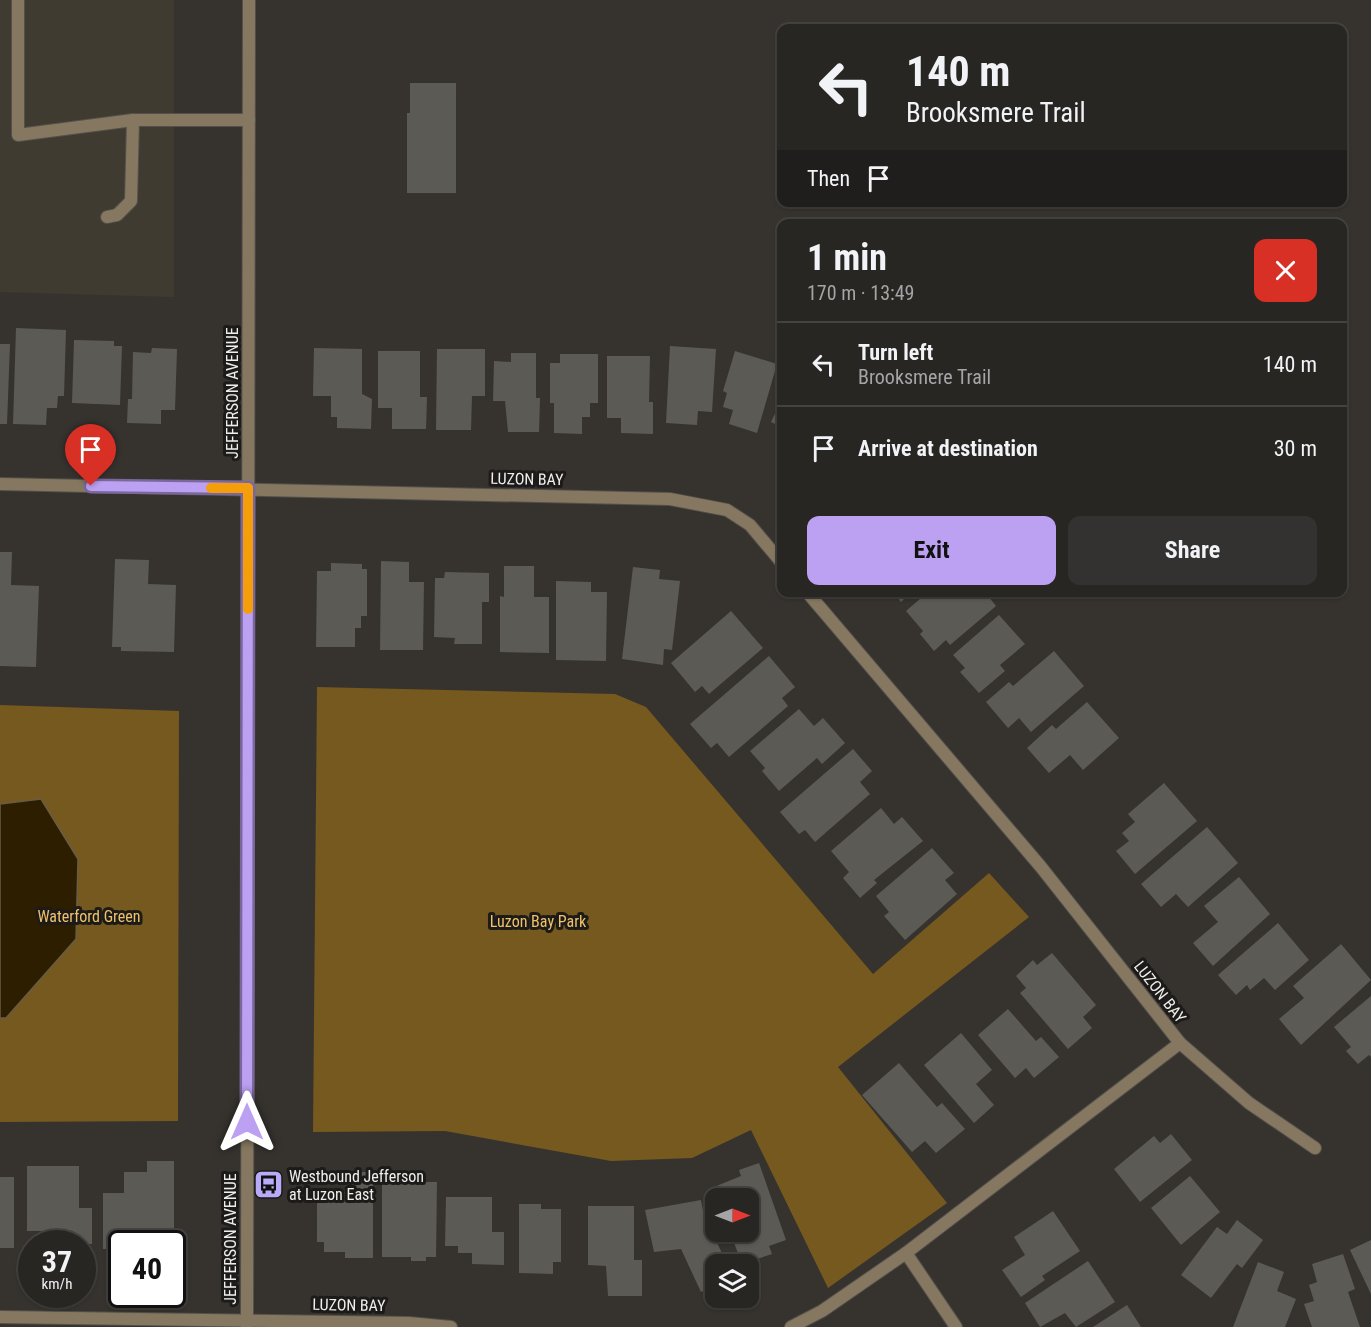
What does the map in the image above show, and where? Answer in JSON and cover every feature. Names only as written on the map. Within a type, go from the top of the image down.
[{"type":"street","points":[[18,0],[18,135],[133,120],[249,120]]},
{"type":"street","name":"JEFFERSON AVENUE","points":[[247,1324],[249,0]]},
{"type":"street","points":[[107,217],[117,215],[130,201],[133,187],[133,120]]},
{"type":"street","name":"LUZON BAY","points":[[0,484],[248,488],[693,502],[727,510],[750,525],[777,557]]},
{"type":"street","name":"LUZON BAY","points":[[792,1327],[822,1311],[906,1253],[1180,1043],[1041,867],[811,597]]},
{"type":"street","points":[[1180,1043],[1249,1103],[1315,1148]]},
{"type":"street","points":[[906,1253],[956,1327]]},
{"type":"street","name":"LUZON BAY","points":[[0,1317],[247,1324],[409,1323],[451,1327]]},
{"type":"shaded area","points":[[0,0],[174,0],[174,297],[0,292]]},
{"type":"shaded area","points":[[41,799],[78,859],[76,939],[6,1018],[0,1018],[0,804]]},
{"type":"green space","name":"Luzon Bay Park","points":[[317,687],[615,694],[646,707],[873,974],[989,873],[1029,917],[838,1067],[947,1203],[828,1288],[751,1130],[692,1158],[611,1161],[445,1131],[313,1132]]},
{"type":"green space","name":"Waterford Green","points":[[0,705],[179,711],[178,1121],[0,1122]]},
{"type":"building","points":[[410,83],[456,83],[456,193],[407,193],[407,113],[410,113]]},
{"type":"building","points":[[16,328],[66,330],[64,396],[58,396],[57,408],[47,408],[46,425],[13,424]]},
{"type":"building","points":[[74,340],[114,341],[114,346],[122,346],[120,405],[72,403]]},
{"type":"building","points":[[0,344],[10,344],[7,424],[0,424]]},
{"type":"building","points":[[670,346],[716,349],[712,412],[698,411],[697,425],[666,423]]},
{"type":"building","points":[[152,348],[177,349],[175,410],[161,410],[161,424],[127,423],[128,399],[132,399],[133,352],[151,353]]},
{"type":"building","points":[[314,348],[362,349],[362,394],[372,399],[371,429],[337,428],[337,417],[331,417],[331,396],[313,396]]},
{"type":"building","points":[[437,349],[485,349],[485,396],[472,396],[471,430],[436,430]]},
{"type":"building","points":[[378,351],[420,351],[420,397],[427,397],[426,429],[392,429],[392,408],[378,408]]},
{"type":"building","points":[[735,351],[777,364],[757,433],[729,424],[733,410],[723,407],[727,393],[723,391]]},
{"type":"building","points":[[511,353],[536,353],[536,398],[540,398],[539,432],[508,432],[505,401],[493,401],[494,361],[511,362]]},
{"type":"building","points":[[560,354],[598,354],[598,403],[590,403],[590,417],[582,417],[582,434],[554,433],[554,403],[550,403],[550,363],[560,363]]},
{"type":"building","points":[[607,356],[650,356],[649,402],[653,402],[653,434],[621,433],[621,418],[607,418]]},
{"type":"building","points":[[777,409],[777,425],[771,422]]},
{"type":"building","points":[[0,552],[12,552],[11,585],[39,586],[36,667],[0,666]]},
{"type":"building","points":[[115,559],[149,560],[148,584],[176,585],[174,652],[121,651],[121,647],[112,647]]},
{"type":"building","points":[[381,561],[409,562],[409,582],[424,582],[423,650],[380,650]]},
{"type":"building","points":[[331,563],[362,564],[362,569],[367,569],[367,616],[361,616],[361,628],[355,628],[355,647],[316,647],[317,571],[331,571]]},
{"type":"building","points":[[504,566],[534,566],[534,597],[549,597],[549,653],[500,652],[500,596],[504,597]]},
{"type":"building","points":[[633,567],[660,570],[659,579],[680,581],[672,650],[664,649],[663,665],[622,659]]},
{"type":"building","points":[[445,572],[489,573],[489,602],[482,602],[482,644],[454,644],[455,638],[434,637],[435,578],[444,578]]},
{"type":"building","points":[[556,581],[591,582],[591,592],[607,592],[606,661],[556,660]]},
{"type":"building","points":[[922,597],[989,597],[996,606],[950,645],[946,640],[934,651],[920,634],[923,631],[906,611]]},
{"type":"building","points":[[731,611],[763,648],[709,694],[702,686],[695,692],[671,663]]},
{"type":"building","points":[[999,615],[1025,644],[1000,665],[1005,671],[979,693],[960,672],[965,668],[953,655]]},
{"type":"building","points":[[1054,651],[1084,686],[1031,732],[1019,718],[1008,728],[986,702],[1009,682],[1013,686]]},
{"type":"building","points":[[769,656],[795,687],[782,698],[788,706],[729,757],[717,743],[711,748],[690,724]]},
{"type":"building","points":[[1087,702],[1119,738],[1083,770],[1070,755],[1049,773],[1027,748],[1052,725],[1056,729]]},
{"type":"building","points":[[799,709],[814,726],[823,718],[845,743],[822,764],[817,758],[779,791],[762,771],[765,768],[750,751]]},
{"type":"building","points":[[853,749],[872,771],[860,782],[870,794],[815,842],[805,830],[799,834],[780,812]]},
{"type":"building","points":[[1164,783],[1197,821],[1135,874],[1116,851],[1129,841],[1122,833],[1135,822],[1128,814]]},
{"type":"building","points":[[881,808],[894,824],[902,817],[923,841],[874,880],[877,883],[860,898],[843,878],[849,872],[831,851]]},
{"type":"building","points":[[1207,827],[1238,863],[1188,907],[1176,894],[1161,907],[1141,884]]},
{"type":"building","points":[[932,848],[954,873],[945,880],[957,894],[905,940],[884,916],[889,912],[876,896]]},
{"type":"building","points":[[1239,877],[1270,914],[1213,966],[1193,943],[1218,922],[1204,906]]},
{"type":"building","points":[[1278,923],[1309,960],[1275,990],[1264,978],[1250,990],[1247,985],[1236,995],[1218,975]]},
{"type":"building","points":[[1341,944],[1371,980],[1301,1045],[1279,1019],[1304,998],[1293,986]]},
{"type":"building","points":[[1052,953],[1096,1005],[1083,1017],[1092,1028],[1068,1049],[1020,993],[1026,988],[1016,976],[1033,960],[1037,965]]},
{"type":"building","points":[[1371,996],[1371,1057],[1369,1055],[1358,1064],[1346,1051],[1351,1047],[1334,1027]]},
{"type":"building","points":[[1008,1009],[1036,1041],[1041,1037],[1059,1057],[1034,1078],[1026,1068],[1015,1078],[978,1035]]},
{"type":"building","points":[[961,1033],[992,1070],[976,1084],[994,1105],[974,1123],[924,1065]]},
{"type":"building","points":[[899,1063],[937,1107],[942,1103],[965,1129],[936,1153],[925,1141],[912,1152],[862,1095]]},
{"type":"building","points":[[1171,1134],[1192,1160],[1140,1202],[1114,1169],[1154,1136],[1160,1143]]},
{"type":"building","points":[[147,1161],[174,1161],[174,1230],[108,1230],[108,1249],[103,1249],[103,1193],[124,1193],[124,1172],[147,1172]]},
{"type":"building","points":[[759,1163],[786,1240],[769,1246],[772,1254],[759,1258],[759,1254],[738,1254],[734,1242],[759,1242],[759,1188],[714,1187],[741,1176],[739,1170]]},
{"type":"building","points":[[27,1166],[79,1166],[79,1208],[92,1208],[92,1230],[27,1230]]},
{"type":"building","points":[[345,1172],[373,1172],[373,1258],[345,1258],[345,1252],[324,1252],[324,1242],[317,1242],[317,1192],[345,1192]]},
{"type":"building","points":[[382,1175],[419,1175],[419,1182],[437,1182],[436,1257],[426,1257],[426,1261],[411,1261],[411,1257],[382,1257]]},
{"type":"building","points":[[1190,1176],[1220,1212],[1181,1245],[1151,1208]]},
{"type":"building","points":[[0,1177],[14,1177],[14,1248],[0,1248]]},
{"type":"building","points":[[446,1197],[492,1197],[492,1232],[504,1232],[504,1265],[472,1264],[472,1253],[458,1253],[458,1246],[445,1246]]},
{"type":"building","points":[[701,1200],[705,1221],[705,1242],[717,1242],[722,1254],[705,1254],[705,1290],[701,1292],[681,1249],[654,1252],[645,1210]]},
{"type":"building","points":[[519,1204],[541,1204],[541,1209],[561,1209],[561,1262],[553,1262],[553,1274],[519,1273]]},
{"type":"building","points":[[588,1206],[634,1206],[634,1260],[642,1260],[642,1296],[608,1296],[606,1266],[588,1265]]},
{"type":"building","points":[[1053,1211],[1080,1251],[1042,1276],[1045,1280],[1021,1297],[1002,1270],[1025,1255],[1014,1237]]},
{"type":"building","points":[[1237,1220],[1263,1240],[1242,1268],[1237,1264],[1211,1298],[1181,1275],[1217,1227],[1227,1234]]},
{"type":"building","points":[[1371,1240],[1371,1294],[1350,1250]]},
{"type":"building","points":[[1343,1254],[1355,1289],[1348,1292],[1360,1327],[1312,1327],[1304,1304],[1314,1301],[1309,1285],[1317,1282],[1312,1264]]},
{"type":"building","points":[[1088,1261],[1115,1302],[1076,1327],[1065,1313],[1040,1327],[1025,1303]]},
{"type":"building","points":[[1258,1262],[1284,1272],[1277,1291],[1296,1299],[1285,1327],[1233,1327]]},
{"type":"building","points":[[1127,1305],[1141,1327],[1093,1327]]},
{"type":"slow traffic","points":[[211,488],[248,488],[248,609]]},
{"type":"place","name":"Westbound Jefferson at Luzon East","points":[[268,1185]]},
{"type":"route","points":[[91,486],[248,488],[247,1122]]}]
